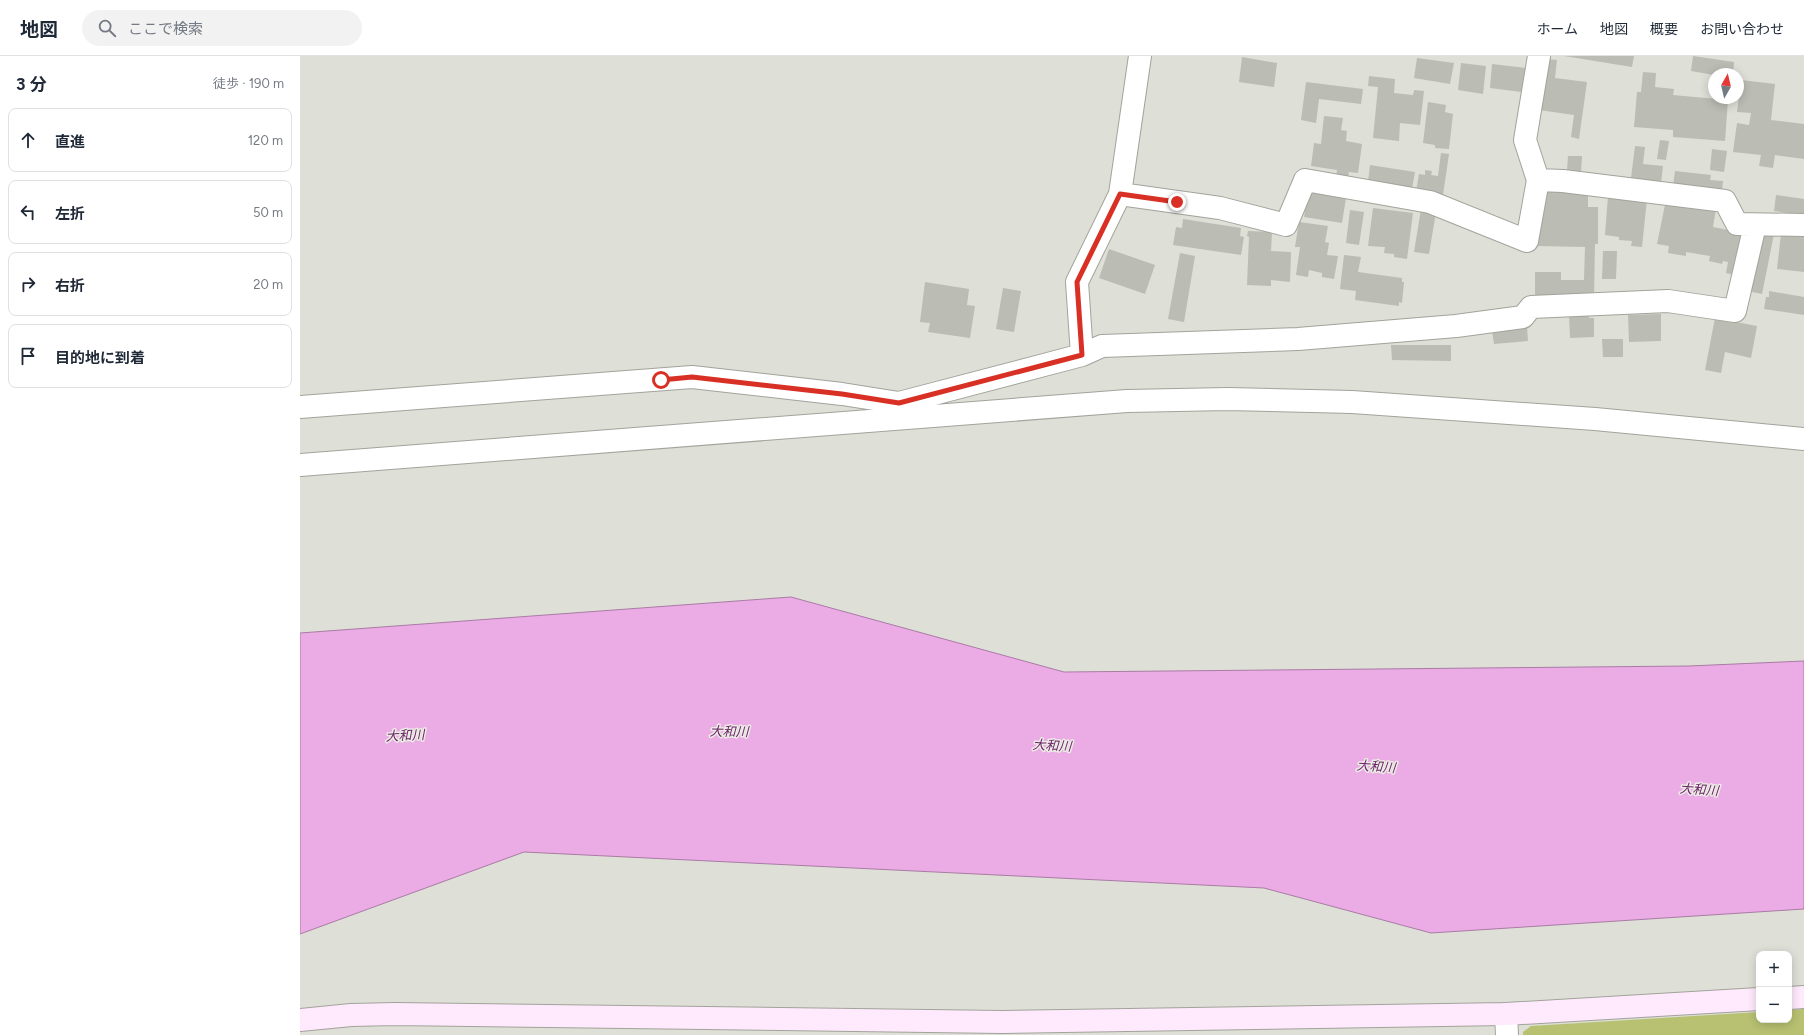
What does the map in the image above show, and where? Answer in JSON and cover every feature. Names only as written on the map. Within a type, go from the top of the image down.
[{"type":"street","points":[[1082,355],[1077,282],[1120,194],[1140,56]]},
{"type":"street","points":[[1120,194],[1220,208],[1286,225],[1304,180],[1430,202],[1527,241],[1538,180],[1525,140],[1539,56]]},
{"type":"street","points":[[1538,180],[1563,181],[1725,201],[1737,224],[1804,225]]},
{"type":"street","points":[[300,407],[692,377],[842,394],[900,411],[1082,355],[1102,346],[1298,339],[1456,326],[1524,317],[1531,307],[1668,301],[1735,312],[1755,225]]},
{"type":"street","points":[[300,465],[900,411],[1127,401],[1228,399],[1375,404],[1595,419],[1804,439]]},
{"type":"street","points":[[1792,998],[1804,997]]},
{"type":"street","points":[[300,1020],[395,1014],[1002,1022],[1506,1025],[1756,999]]},
{"type":"green space","points":[[1804,1009],[1804,1035],[1523,1035],[1523,1032],[1531,1026],[1756,1012],[1756,1023],[1792,1023],[1792,1010]]},
{"type":"water","name":"大和川","points":[[791,597],[1064,672],[1689,666],[1804,661],[1804,909],[1431,933],[1264,888],[524,852],[300,934],[300,633]]},
{"type":"building","points":[[1564,56],[1634,56],[1632,67]]},
{"type":"building","points":[[1693,56],[1734,62],[1734,68],[1708,68],[1708,74],[1691,71]]},
{"type":"building","points":[[1242,57],[1277,63],[1274,87],[1239,82]]},
{"type":"building","points":[[1417,58],[1454,63],[1450,84],[1414,78]]},
{"type":"building","points":[[1546,59],[1557,60],[1555,78],[1587,82],[1579,139],[1571,137],[1574,115],[1539,110]]},
{"type":"building","points":[[1461,63],[1486,66],[1483,94],[1458,90]]},
{"type":"building","points":[[1492,64],[1527,68],[1517,124],[1521,92],[1490,88]]},
{"type":"building","points":[[1643,72],[1656,73],[1655,87],[1674,89],[1673,95],[1708,98],[1708,104],[1728,104],[1725,141],[1673,137],[1673,130],[1634,127],[1637,92],[1641,92]]},
{"type":"building","points":[[1369,76],[1395,79],[1394,93],[1413,95],[1414,90],[1424,91],[1420,125],[1400,123],[1399,141],[1373,138],[1378,87],[1368,86]]},
{"type":"building","points":[[1744,80],[1775,84],[1771,120],[1804,124],[1804,159],[1775,155],[1773,168],[1759,166],[1761,155],[1733,152],[1737,123],[1749,125],[1751,113],[1737,112],[1738,104],[1744,104]]},
{"type":"building","points":[[1306,82],[1363,89],[1361,104],[1319,99],[1316,123],[1301,120]]},
{"type":"building","points":[[1428,102],[1446,105],[1445,112],[1453,114],[1449,149],[1435,148],[1435,145],[1423,143]]},
{"type":"building","points":[[1324,116],[1343,118],[1341,130],[1347,131],[1346,141],[1362,144],[1358,173],[1349,172],[1348,177],[1336,176],[1337,170],[1311,166],[1314,143],[1321,144]]},
{"type":"building","points":[[1660,140],[1669,141],[1666,160],[1657,159]]},
{"type":"building","points":[[1635,146],[1645,147],[1643,164],[1663,166],[1661,183],[1631,178]]},
{"type":"building","points":[[1712,149],[1727,151],[1724,172],[1710,170]]},
{"type":"building","points":[[1441,153],[1449,154],[1443,195],[1416,191],[1419,174],[1425,175],[1425,170],[1432,171],[1431,175],[1438,176]]},
{"type":"building","points":[[1568,156],[1582,156],[1581,172],[1567,171]]},
{"type":"building","points":[[1370,165],[1415,172],[1412,189],[1368,182]]},
{"type":"building","points":[[1675,171],[1711,175],[1710,180],[1723,181],[1722,191],[1673,186]]},
{"type":"building","points":[[1539,190],[1588,190],[1588,207],[1598,207],[1598,244],[1595,244],[1594,297],[1535,296],[1535,272],[1561,272],[1561,280],[1584,280],[1585,247],[1538,246]]},
{"type":"building","points":[[1308,192],[1346,198],[1342,223],[1304,217]]},
{"type":"building","points":[[1776,195],[1804,199],[1804,215],[1774,211]]},
{"type":"building","points":[[1608,196],[1647,199],[1642,247],[1631,246],[1632,241],[1619,240],[1619,237],[1605,235]]},
{"type":"building","points":[[1666,200],[1716,209],[1713,227],[1743,233],[1735,275],[1726,273],[1728,262],[1723,261],[1722,264],[1709,261],[1710,256],[1686,252],[1686,256],[1668,253],[1669,246],[1657,244]]},
{"type":"building","points":[[1373,208],[1413,213],[1407,259],[1394,257],[1394,254],[1384,253],[1385,247],[1368,246]]},
{"type":"building","points":[[1421,209],[1436,212],[1429,254],[1414,252]]},
{"type":"building","points":[[1350,210],[1364,212],[1359,245],[1346,243]]},
{"type":"building","points":[[1183,219],[1241,228],[1240,236],[1244,237],[1241,255],[1173,245],[1176,227],[1182,228]]},
{"type":"building","points":[[1299,222],[1328,226],[1325,242],[1329,243],[1327,255],[1338,256],[1334,279],[1322,277],[1322,273],[1309,270],[1308,277],[1296,275],[1300,247],[1295,247]]},
{"type":"building","points":[[1248,231],[1272,232],[1271,251],[1291,252],[1290,282],[1271,280],[1271,286],[1247,285]]},
{"type":"building","points":[[1760,232],[1774,234],[1762,294],[1748,291]]},
{"type":"building","points":[[1781,234],[1804,237],[1804,272],[1777,269]]},
{"type":"building","points":[[1109,249],[1155,265],[1145,294],[1099,278]]},
{"type":"building","points":[[1603,251],[1617,251],[1616,279],[1602,279]]},
{"type":"building","points":[[1180,253],[1195,256],[1184,322],[1168,319]]},
{"type":"building","points":[[1344,255],[1361,257],[1358,272],[1402,278],[1402,282],[1404,282],[1402,303],[1399,302],[1399,306],[1355,300],[1356,291],[1340,289]]},
{"type":"building","points":[[925,282],[969,289],[967,305],[975,306],[970,338],[928,332],[930,323],[920,322]]},
{"type":"building","points":[[1003,288],[1021,291],[1014,332],[996,329]]},
{"type":"building","points":[[1769,291],[1804,297],[1804,315],[1764,309],[1766,297],[1769,297]]},
{"type":"building","points":[[1589,314],[1589,318],[1594,318],[1594,337],[1570,338],[1569,315]]},
{"type":"building","points":[[1661,314],[1661,341],[1629,342],[1628,315]]},
{"type":"building","points":[[1715,318],[1757,326],[1751,358],[1725,352],[1721,373],[1705,370]]},
{"type":"building","points":[[1527,327],[1528,341],[1494,344],[1492,331]]},
{"type":"building","points":[[1602,339],[1623,339],[1623,357],[1603,357]]},
{"type":"building","points":[[1391,345],[1451,345],[1451,361],[1392,360]]},
{"type":"route","points":[[661,380],[692,377],[842,394],[899,403],[1082,355],[1077,282],[1120,194],[1177,202]]}]
